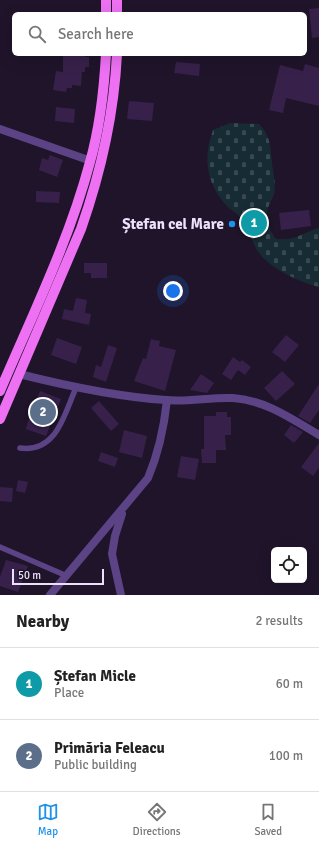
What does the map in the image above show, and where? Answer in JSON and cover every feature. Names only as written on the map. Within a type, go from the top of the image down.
[{"type":"main road","points":[[106,0],[106,12]]},
{"type":"main road","points":[[117,0],[118,12]]},
{"type":"main road","points":[[0,391],[71,225],[91,161],[102,102],[106,56]]},
{"type":"main road","points":[[0,419],[81,229],[92,198],[108,131],[117,56]]},
{"type":"street","points":[[0,129],[91,161]]},
{"type":"street","points":[[19,374],[76,388],[167,400],[234,398],[254,402],[275,409],[319,435]]},
{"type":"street","points":[[50,595],[124,509],[148,478],[157,457],[164,429],[167,400]]},
{"type":"street","points":[[121,595],[112,554],[115,536],[124,509]]},
{"type":"lane","points":[[20,448],[29,449],[43,445],[55,436],[76,388]]},
{"type":"lane","points":[[0,547],[66,576]]},
{"type":"green space","points":[[230,123],[259,124],[269,140],[275,185],[274,194],[269,204],[267,219],[269,227],[276,239],[294,238],[319,228],[319,287],[293,278],[276,268],[262,257],[257,250],[244,222],[225,204],[214,187],[210,178],[207,159],[210,140],[213,130]]},
{"type":"building","points":[[319,8],[319,37],[312,38],[309,9]]},
{"type":"building","points":[[63,56],[89,57],[89,67],[85,67],[85,72],[82,72],[81,86],[72,85],[72,88],[67,88],[66,92],[53,90],[56,71],[63,72]]},
{"type":"building","points":[[176,62],[200,64],[199,76],[174,73]]},
{"type":"building","points":[[305,64],[319,68],[319,106],[286,98],[283,113],[269,110],[280,65],[303,71]]},
{"type":"building","points":[[129,101],[154,103],[152,121],[127,119]]},
{"type":"building","points":[[56,107],[75,109],[74,123],[55,121]]},
{"type":"building","points":[[50,155],[63,160],[57,177],[39,170],[42,158],[48,160]]},
{"type":"building","points":[[36,191],[60,192],[59,203],[36,202]]},
{"type":"building","points":[[309,210],[311,226],[281,230],[279,213]]},
{"type":"building","points":[[84,263],[107,263],[107,278],[91,278],[91,273],[84,273]]},
{"type":"building","points":[[76,298],[87,300],[85,313],[91,314],[89,325],[62,319],[64,309],[73,311]]},
{"type":"building","points":[[286,335],[299,345],[285,362],[272,352]]},
{"type":"building","points":[[57,338],[82,347],[76,364],[51,355]]},
{"type":"building","points":[[151,339],[160,341],[159,346],[176,350],[165,391],[134,381],[143,358],[146,359]]},
{"type":"building","points":[[108,345],[117,348],[106,382],[93,377],[96,365],[101,367]]},
{"type":"building","points":[[233,357],[240,362],[242,360],[251,367],[245,375],[238,370],[231,380],[222,374]]},
{"type":"building","points":[[282,371],[295,384],[276,401],[264,388]]},
{"type":"building","points":[[201,374],[214,383],[207,393],[190,390]]},
{"type":"building","points":[[319,384],[319,410],[310,423],[298,416]]},
{"type":"building","points":[[40,391],[61,399],[46,436],[26,429],[33,403],[35,404]]},
{"type":"building","points":[[99,401],[119,424],[111,431],[91,408]]},
{"type":"building","points":[[216,412],[227,412],[227,417],[231,417],[231,435],[225,435],[226,450],[216,450],[216,463],[202,463],[201,449],[204,449],[204,416],[216,416]]},
{"type":"building","points":[[291,425],[303,432],[294,443],[284,435]]},
{"type":"building","points":[[124,430],[147,436],[142,458],[119,452]]},
{"type":"building","points":[[319,443],[319,468],[313,476],[301,467]]},
{"type":"building","points":[[101,452],[118,458],[115,467],[98,461]]},
{"type":"building","points":[[181,456],[199,459],[195,480],[177,477]]},
{"type":"building","points":[[18,480],[28,482],[25,493],[16,491]]},
{"type":"building","points":[[0,487],[13,488],[12,502],[0,501]]},
{"type":"building","points":[[6,560],[28,566],[18,592],[0,586],[0,577]]},
{"type":"place","name":"Ștefan Micle","points":[[254,223]]},
{"type":"place","name":"Ștefan cel Mare","points":[[232,224]]},
{"type":"place","name":"Primăria Feleacu","points":[[43,412]]}]
